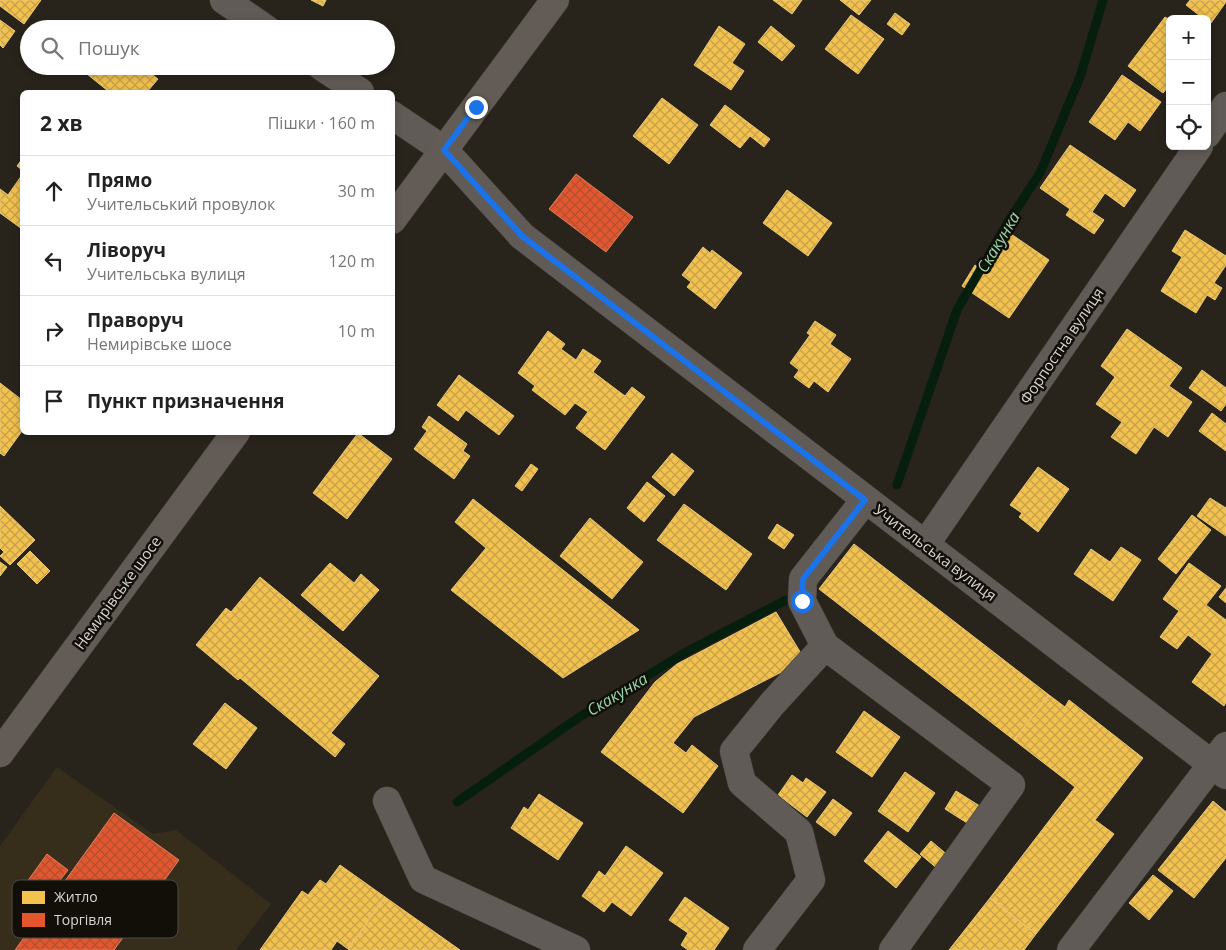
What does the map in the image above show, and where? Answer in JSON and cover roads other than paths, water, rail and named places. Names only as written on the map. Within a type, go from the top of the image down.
[{"type":"main road","points":[[395,216],[555,0]]},
{"type":"main road","name":"Немирівське шосе","points":[[0,753],[234,435]]},
{"type":"street","points":[[224,0],[253,20]]},
{"type":"street","points":[[334,75],[357,90]]},
{"type":"street","points":[[1211,128],[1226,106]]},
{"type":"street","name":"Учительська вулиця","points":[[395,117],[444,150],[522,236],[924,545],[1221,762]]},
{"type":"street","name":"Форпостна вулиця","points":[[924,545],[1195,150]]},
{"type":"street","points":[[865,500],[803,579],[802,601],[825,646],[1011,785],[892,950]]},
{"type":"street","points":[[757,950],[811,880],[799,832],[742,783],[734,752],[772,704],[825,646]]},
{"type":"street","points":[[1071,950],[1221,762]]},
{"type":"street","points":[[387,801],[423,878],[576,950]]},
{"type":"waterway","name":"Скакунка","points":[[897,485],[957,310],[1008,222],[1040,173],[1080,77],[1103,0]]},
{"type":"waterway","name":"Скакунка","points":[[457,802],[578,718],[686,652],[786,600]]}]
